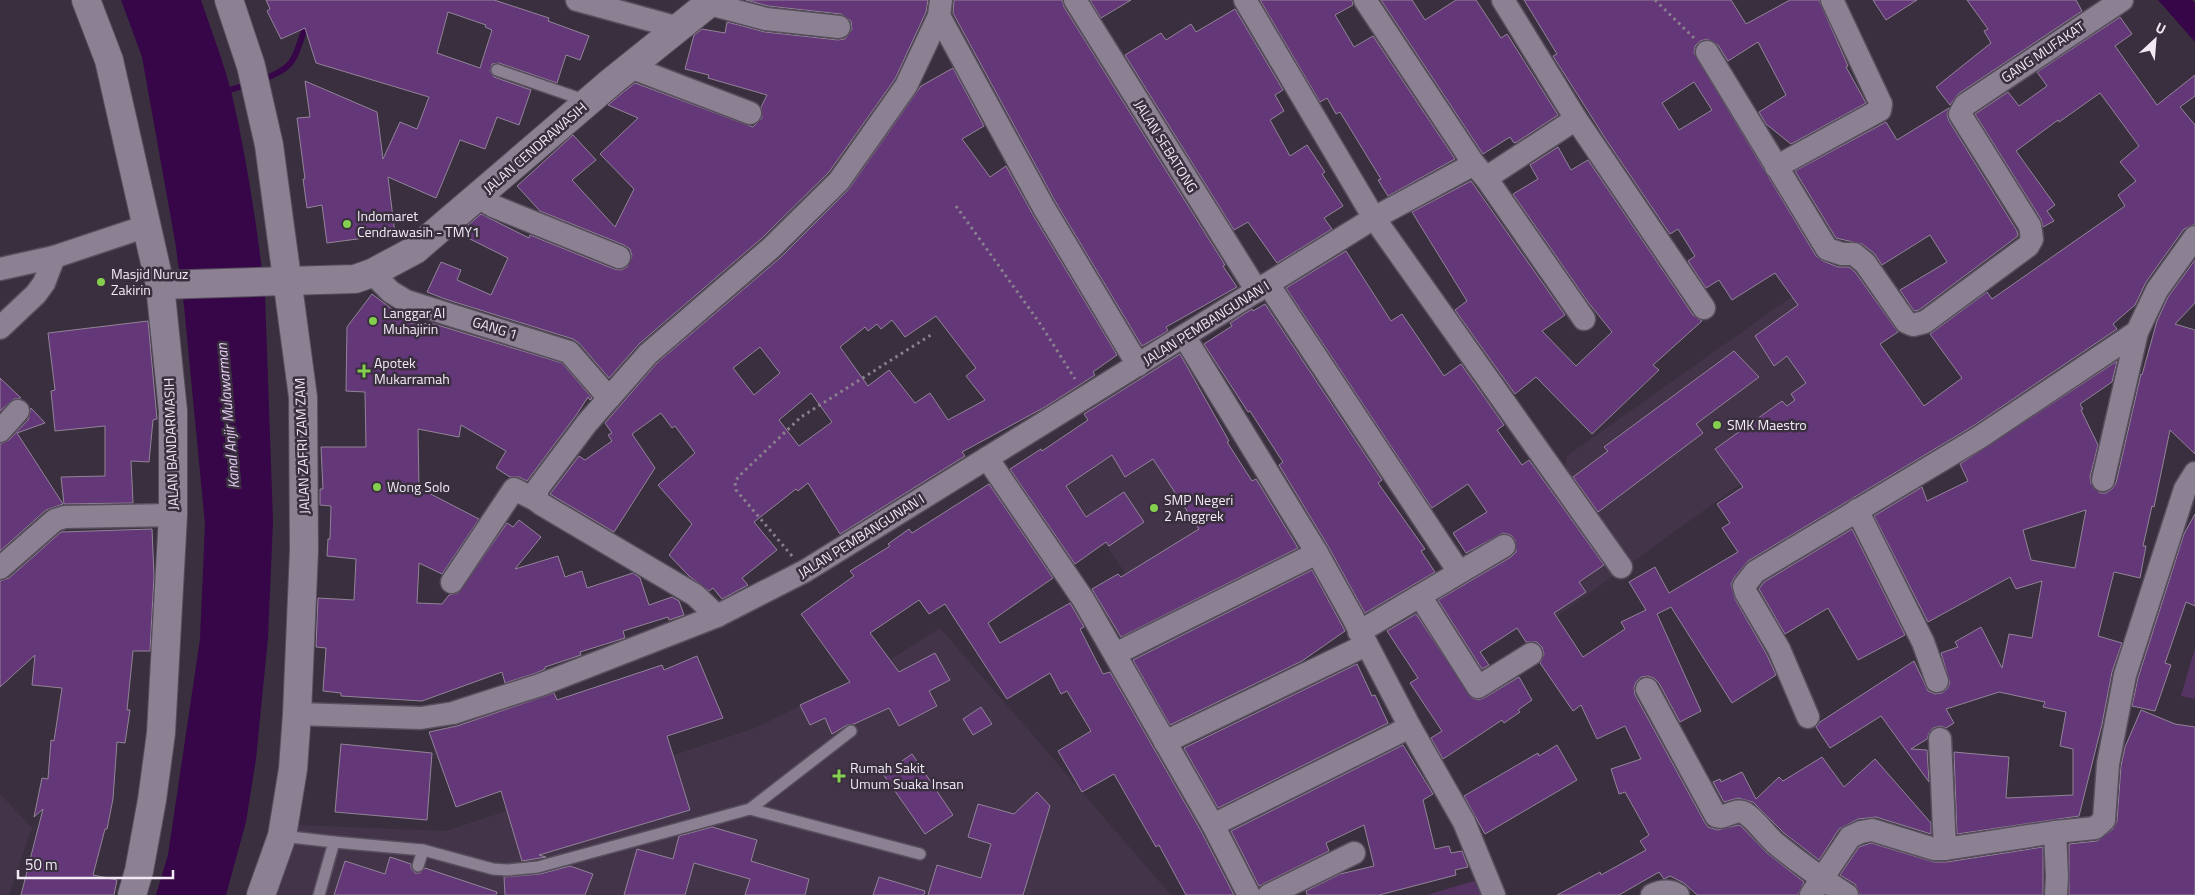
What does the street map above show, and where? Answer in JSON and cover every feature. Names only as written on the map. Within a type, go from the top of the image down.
[{"type":"street","name":"JALAN BANDARMASIH","points":[[86,0],[109,60],[148,226],[167,285],[173,411],[173,515],[161,733],[152,800],[139,871],[132,895]]},
{"type":"street","name":"JALAN ZAFRI ZAM ZAM","points":[[229,0],[251,66],[269,145],[280,280],[303,397],[304,550],[293,769],[282,836],[261,895]]},
{"type":"street","points":[[577,0],[679,28]]},
{"type":"street","name":"JALAN SEBATONG","points":[[1075,0],[1263,288],[1459,572]]},
{"type":"street","points":[[1245,0],[1374,218],[1621,567]]},
{"type":"street","points":[[1365,0],[1480,171],[1584,319]]},
{"type":"street","points":[[1502,0],[1576,119],[1704,308]]},
{"type":"street","points":[[1707,52],[1776,167],[1880,110],[1881,104],[1832,0]]},
{"type":"street","name":"GANG MUFAKAT","points":[[1776,167],[1827,249],[1842,254],[1854,254],[1865,263],[1906,322],[1914,325],[1925,322],[2028,246],[2032,239],[2030,226],[1960,114],[1965,105],[2122,0]]},
{"type":"street","points":[[712,2],[766,19],[839,27]]},
{"type":"street","name":"JALAN CENDRAWASIH","points":[[167,285],[355,279],[372,273],[415,250],[589,101],[712,2]]},
{"type":"street","points":[[940,7],[1044,208],[1138,365]]},
{"type":"street","points":[[536,500],[538,488],[609,398],[648,354],[771,248],[839,181],[906,86],[940,7]]},
{"type":"street","points":[[630,67],[750,113]]},
{"type":"street","name":"JALAN PEMBANGUNAN I","points":[[297,714],[421,718],[453,712],[540,686],[717,616],[805,571],[1374,218],[1480,171],[1576,119]]},
{"type":"street","points":[[478,197],[493,206],[619,257]]},
{"type":"street","points":[[0,269],[54,257],[148,226]]},
{"type":"street","points":[[2103,480],[2137,332],[2157,290],[2195,237]]},
{"type":"street","points":[[0,328],[36,294],[44,283],[54,257]]},
{"type":"street","name":"GANG 1","points":[[372,273],[391,292],[406,301],[569,352],[609,398]]},
{"type":"street","points":[[1808,716],[1780,649],[1746,593],[1744,586],[1755,572],[1980,437],[2137,332]]},
{"type":"street","points":[[1184,336],[1317,553],[1410,727],[1464,822],[1494,895]]},
{"type":"street","points":[[0,431],[18,411]]},
{"type":"street","points":[[987,458],[1083,599],[1213,825],[1249,895]]},
{"type":"street","points":[[1816,887],[1850,837],[1861,832],[1872,830],[1934,849],[1946,849],[2055,832],[2095,828],[2104,820],[2108,764],[2126,675],[2185,489],[2195,473]]},
{"type":"street","points":[[452,582],[514,489],[536,500],[695,595],[717,616]]},
{"type":"street","points":[[1857,510],[1923,642],[1937,680]]},
{"type":"street","points":[[0,568],[55,520],[65,517],[173,515]]},
{"type":"street","points":[[1165,742],[1363,638],[1420,596],[1504,546]]},
{"type":"street","points":[[1115,654],[1317,553]]},
{"type":"street","points":[[1420,596],[1478,687],[1531,654]]},
{"type":"street","points":[[1647,689],[1716,816],[1720,817],[1736,812],[1745,813],[1775,842],[1816,887],[1846,895]]},
{"type":"street","points":[[1213,825],[1410,727]]},
{"type":"street","points":[[1940,739],[1946,849]]},
{"type":"street","points":[[2055,832],[2056,895]]},
{"type":"street","points":[[1269,895],[1354,853]]},
{"type":"street","points":[[1652,895],[1658,892],[1672,891],[1678,895]]},
{"type":"lane","points":[[497,70],[589,101]]},
{"type":"lane","points":[[282,836],[423,850],[493,869],[538,868],[750,809],[851,731]]},
{"type":"lane","points":[[750,809],[920,854]]},
{"type":"lane","points":[[319,895],[334,842]]},
{"type":"lane","points":[[418,866],[423,850]]},
{"type":"path","points":[[1655,0],[1707,52]]},
{"type":"path","points":[[956,206],[1041,325],[1086,396]]},
{"type":"path","points":[[805,571],[736,490],[735,483],[738,477],[801,417],[934,333]]},
{"type":"shaded area","name":"SMK Maestro","points":[[1797,293],[1867,393],[1556,617],[1511,546],[1497,528],[1562,484],[1567,456]]},
{"type":"shaded area","name":"SMP Negeri 2 Anggrek","points":[[1167,410],[1245,537],[1144,601],[1062,479]]},
{"type":"shaded area","name":"Rumah Sakit Umum Suaka Insan","points":[[940,628],[1171,895],[274,895],[298,825],[446,831],[755,728],[869,673]]},
{"type":"shaded area","points":[[2195,648],[2195,699],[2181,696]]},
{"type":"shaded area","points":[[0,794],[32,828],[9,895],[0,895]]},
{"type":"shaded area","points":[[1474,881],[1482,895],[1427,895]]},
{"type":"water","name":"Kanal Anjir Mulawarman","points":[[121,0],[201,0],[224,68],[237,116],[259,244],[265,295],[273,521],[268,638],[256,759],[246,822],[226,895],[156,895],[168,855],[200,639],[205,524],[184,306],[175,241],[142,57]]},
{"type":"water","points":[[2158,0],[2192,0],[2195,3],[2195,42]]},
{"type":"building","points":[[266,0],[494,0],[549,18],[548,21],[589,36],[580,60],[566,55],[557,83],[499,63],[492,64],[490,71],[494,77],[531,90],[519,125],[497,117],[485,149],[460,140],[436,198],[388,177],[395,234],[327,243],[322,205],[307,208],[303,179],[305,179],[297,118],[310,117],[305,81],[377,112],[383,159],[400,122],[417,129],[429,97],[316,63],[305,28],[281,39],[267,11],[270,9]],"holes":[[[448,12],[486,25],[485,27],[492,30],[480,68],[437,53]]]},
{"type":"building","points":[[746,0],[928,0],[926,12],[895,79],[829,172],[762,238],[639,344],[609,378],[579,343],[573,339],[427,292],[441,262],[461,270],[457,280],[491,295],[508,258],[462,235],[467,226],[481,214],[529,238],[530,235],[614,269],[621,270],[627,267],[632,256],[630,249],[540,211],[517,186],[573,135],[596,160],[572,180],[615,227],[634,189],[600,154],[638,118],[608,105],[621,94],[635,83],[753,127],[762,118],[761,107],[767,95],[708,78],[709,75],[685,69],[694,35],[702,29],[725,33],[727,22],[765,32],[838,40],[845,39],[852,29],[851,21],[841,14],[768,6]]},
{"type":"building","points":[[954,0],[1062,0],[1064,7],[1237,287],[1166,327],[1168,331],[1142,346],[1055,201],[953,13]]},
{"type":"building","points":[[1090,0],[1131,0],[1101,18]]},
{"type":"building","points":[[1260,0],[1352,0],[1353,5],[1335,15],[1354,47],[1373,36],[1455,159],[1388,196],[1378,180],[1381,179],[1340,112],[1336,114],[1327,98],[1320,102]]},
{"type":"building","points":[[1381,0],[1412,0],[1425,20],[1456,0],[1476,0],[1501,38],[1507,34],[1558,115],[1517,142],[1514,143],[1510,137],[1483,154]]},
{"type":"building","points":[[1524,0],[1731,0],[1746,24],[1790,0],[1819,0],[1848,66],[1846,67],[1866,103],[1791,144],[1766,124],[1759,112],[1786,95],[1758,42],[1728,61],[1718,45],[1707,39],[1700,41],[1695,46],[1694,53],[1816,256],[1838,267],[1849,267],[1855,272],[1898,332],[1880,344],[1924,406],[1962,378],[1930,334],[1987,292],[1992,299],[2125,206],[2118,195],[2136,181],[2120,162],[2139,146],[2100,93],[2059,122],[2058,120],[2016,151],[2055,205],[2047,211],[2054,221],[2043,227],[2041,219],[1975,114],[2008,92],[2019,106],[2047,86],[2037,72],[2120,17],[2132,34],[2115,46],[2157,105],[2195,75],[2195,96],[2180,107],[2195,125],[2195,224],[2184,229],[2146,282],[2135,305],[2113,324],[2117,329],[1973,426],[1748,561],[1734,578],[1731,584],[1735,599],[1767,655],[1776,675],[1732,703],[1671,607],[1657,614],[1701,711],[1680,722],[1659,683],[1654,678],[1648,676],[1641,677],[1636,682],[1634,688],[1635,695],[1708,827],[1717,830],[1741,826],[1767,853],[1804,882],[1798,895],[1697,895],[1684,883],[1670,876],[1664,879],[1659,872],[1619,895],[1557,895],[1600,872],[1601,875],[1646,850],[1640,841],[1649,835],[1625,792],[1619,794],[1611,769],[1641,759],[1625,726],[1597,739],[1581,705],[1573,711],[1540,663],[1544,654],[1542,647],[1537,642],[1526,642],[1517,628],[1480,652],[1489,665],[1482,669],[1438,600],[1511,557],[1516,552],[1515,540],[1511,535],[1503,533],[1466,553],[1453,533],[1487,512],[1468,484],[1432,508],[1286,288],[1346,251],[1391,321],[1402,314],[1444,376],[1461,364],[1504,425],[1497,430],[1522,465],[1529,460],[1604,565],[1579,582],[1586,592],[1554,613],[1583,657],[1625,629],[1621,622],[1646,610],[1629,582],[1655,567],[1669,593],[1738,552],[1722,528],[1730,523],[1717,504],[1743,487],[1715,449],[1782,401],[1787,406],[1795,400],[1791,394],[1806,383],[1787,356],[1774,366],[1755,336],[1798,305],[1775,273],[1732,300],[1719,280],[1706,288],[1688,261],[1695,256],[1678,229],[1670,234],[1605,138],[1553,56],[1557,54]],"holes":[[[1694,82],[1712,110],[1679,130],[1662,103]]]},
{"type":"building","points":[[1873,0],[1917,0],[1886,20]]},
{"type":"building","points":[[1967,0],[2076,0],[2082,11],[1958,94],[1950,105],[1936,87],[1991,43],[1984,31],[1988,29]]},
{"type":"building","points":[[1235,9],[1283,90],[1275,95],[1284,111],[1270,120],[1290,156],[1307,145],[1325,172],[1322,174],[1343,206],[1324,218],[1332,229],[1277,263],[1248,222],[1234,230],[1125,55],[1161,33],[1166,40],[1191,24],[1196,32]]},
{"type":"building","points":[[953,68],[984,126],[962,139],[990,177],[1006,166],[1033,215],[1117,355],[1093,372],[1095,375],[1045,407],[962,452],[965,456],[840,534],[808,483],[798,491],[796,489],[754,522],[777,550],[742,578],[748,585],[722,599],[713,588],[709,591],[689,576],[669,555],[692,524],[658,485],[695,453],[675,426],[672,428],[661,413],[632,434],[655,468],[614,532],[550,494],[579,456],[585,460],[612,441],[608,435],[612,433],[605,423],[657,363],[780,258],[848,190],[921,86]],"holes":[[[936,316],[976,368],[966,376],[985,400],[948,420],[930,393],[915,403],[889,370],[868,386],[840,347],[865,327],[868,331],[877,324],[881,329],[892,320],[905,337]],[[760,347],[780,373],[754,395],[733,368]],[[811,393],[832,422],[799,446],[779,420]]]},
{"type":"building","points":[[1949,108],[1947,115],[1949,121],[2017,231],[2018,236],[1919,310],[1914,311],[1900,290],[1947,262],[1930,235],[1882,265],[1874,253],[1862,244],[1836,238],[1795,171],[1886,122],[1897,140]]},
{"type":"building","points":[[1558,147],[1571,170],[1588,160],[1693,315],[1702,321],[1653,365],[1659,370],[1592,434],[1536,377],[1515,394],[1455,310],[1467,301],[1412,212],[1471,181],[1565,315],[1542,331],[1576,366],[1612,332],[1588,302],[1513,194],[1538,179],[1530,165]]},
{"type":"building","points":[[2195,260],[2195,303],[2175,324],[2195,330],[2195,454],[2170,430],[2154,507],[2152,506],[2143,546],[2146,546],[2140,578],[2114,572],[2098,636],[2122,643],[2112,672],[2102,724],[2079,816],[1957,834],[1954,752],[2009,757],[2006,798],[2073,795],[2073,749],[2060,746],[2066,712],[2043,707],[2045,702],[1999,692],[1946,709],[1954,723],[1946,728],[1940,726],[1933,728],[1927,739],[1911,749],[1927,750],[1929,782],[1881,716],[1830,748],[1816,727],[1820,722],[1914,661],[1928,691],[1935,694],[1942,693],[1950,683],[1941,653],[1958,647],[1955,642],[1981,627],[2002,668],[2009,634],[2032,638],[2042,581],[2016,589],[2010,577],[1928,622],[1874,516],[1922,487],[1927,501],[1968,481],[1960,464],[2117,361],[2112,382],[2080,404],[2098,445],[2090,477],[2091,484],[2100,493],[2106,493],[2112,489],[2116,483],[2141,374],[2157,321],[2168,297]],"holes":[[[2086,510],[2075,568],[2031,560],[2023,530]]]},
{"type":"building","points":[[372,294],[410,323],[434,324],[562,363],[592,398],[590,400],[588,397],[527,481],[519,477],[510,477],[496,468],[506,451],[461,425],[459,437],[418,429],[419,488],[479,519],[442,574],[419,563],[417,603],[442,604],[449,595],[458,593],[507,523],[513,527],[519,520],[541,537],[515,569],[558,556],[565,577],[582,571],[587,588],[633,573],[640,578],[649,605],[672,597],[679,601],[684,615],[669,620],[668,617],[623,631],[625,638],[580,652],[581,655],[545,667],[545,669],[536,673],[505,683],[502,672],[422,701],[341,696],[341,693],[323,691],[326,648],[316,647],[318,598],[354,600],[356,559],[327,556],[328,539],[330,539],[331,506],[320,505],[320,489],[323,489],[321,447],[366,447],[365,392],[346,391],[347,327]]},
{"type":"building","points":[[1265,304],[1382,480],[1378,483],[1425,549],[1421,551],[1435,572],[1365,613],[1328,546],[1279,465],[1283,462],[1204,344],[1232,326],[1230,323],[1252,309],[1253,311]]},
{"type":"building","points":[[148,321],[157,419],[153,420],[149,462],[131,461],[133,503],[64,504],[61,477],[105,476],[105,426],[55,431],[51,391],[55,390],[48,333]]},
{"type":"building","points":[[1734,351],[1759,377],[1696,424],[1703,433],[1598,512],[1573,477],[1608,451],[1604,447]]},
{"type":"building","points":[[1180,354],[1229,441],[1227,442],[1252,481],[1256,479],[1298,548],[1121,637],[1092,589],[1118,574],[1121,577],[1199,529],[1153,459],[1125,477],[1112,455],[1066,486],[1086,517],[1124,492],[1144,522],[1109,546],[1106,542],[1075,564],[1010,469],[1041,449],[1042,451],[1088,420],[1084,414]]},
{"type":"building","points":[[0,378],[21,398],[14,399],[0,411]]},
{"type":"building","points":[[31,408],[45,423],[17,433],[63,504],[46,510],[0,551],[0,444],[9,440],[28,420]]},
{"type":"building","points":[[989,484],[1053,578],[988,623],[1000,643],[1070,603],[1084,627],[1080,629],[1103,674],[1110,672],[1201,831],[1234,895],[1186,895],[1159,845],[1156,847],[1114,774],[1082,792],[1058,751],[1091,731],[1067,691],[1061,694],[1050,673],[1007,699],[945,604],[929,614],[919,600],[870,633],[899,672],[935,653],[950,680],[929,691],[937,706],[899,726],[889,708],[854,724],[847,725],[832,734],[825,718],[810,725],[800,705],[850,682],[801,614],[854,576],[850,571],[890,546],[888,544],[909,529],[912,533]]},
{"type":"building","points":[[2195,514],[2195,606],[2186,602],[2165,663],[2171,665],[2155,711],[2132,706],[2138,678],[2184,534]]},
{"type":"building","points":[[152,529],[154,576],[150,651],[133,651],[127,710],[130,710],[125,743],[117,742],[113,799],[107,829],[105,829],[93,875],[117,880],[114,895],[21,895],[43,809],[34,817],[42,778],[48,779],[51,740],[54,741],[62,688],[32,685],[35,655],[0,687],[0,581],[9,578],[61,532]]},
{"type":"building","points":[[1852,529],[1905,635],[1858,660],[1828,608],[1785,634],[1759,589],[1764,582]]},
{"type":"building","points":[[1312,570],[1345,631],[1302,661],[1170,725],[1133,660]]},
{"type":"building","points":[[1416,614],[1472,698],[1478,700],[1484,698],[1519,677],[1532,700],[1518,710],[1520,712],[1504,723],[1502,720],[1443,759],[1431,738],[1442,731],[1410,683],[1418,678],[1387,631]]},
{"type":"building","points":[[697,656],[723,718],[667,736],[690,810],[539,855],[546,857],[522,861],[501,791],[456,807],[429,732],[457,726],[554,693],[557,700],[662,665],[664,670]]},
{"type":"building","points":[[1357,664],[1372,696],[1375,695],[1388,723],[1218,808],[1184,748]]},
{"type":"building","points":[[981,707],[992,724],[973,735],[963,719]]},
{"type":"building","points":[[2141,710],[2175,724],[2195,727],[2195,895],[2069,895],[2069,844],[2097,841],[2113,829],[2117,821],[2121,766],[2125,747]]},
{"type":"building","points":[[341,744],[432,753],[427,820],[335,812]]},
{"type":"building","points":[[1403,745],[1433,794],[1423,800],[1435,849],[1449,846],[1451,853],[1462,851],[1468,867],[1455,870],[1456,875],[1379,895],[1307,895],[1306,891],[1340,874],[1374,866],[1364,825],[1326,843],[1329,851],[1259,886],[1231,831]]},
{"type":"building","points":[[1557,745],[1577,780],[1485,834],[1464,796],[1538,753],[1539,756]]},
{"type":"building","points":[[912,754],[953,815],[925,834],[883,774]]},
{"type":"building","points":[[1822,757],[1844,787],[1875,759],[1931,823],[1931,834],[1876,817],[1858,819],[1839,829],[1819,860],[1784,833],[1753,802],[1738,798],[1724,802],[1713,782],[1720,779],[1721,782],[1742,772],[1756,799],[1779,777],[1783,781]]},
{"type":"building","points":[[1037,792],[1050,806],[1023,895],[928,895],[937,865],[981,878],[991,844],[968,837],[978,804],[1014,814]]},
{"type":"building","points":[[712,827],[757,840],[751,861],[809,879],[805,895],[745,895],[750,879],[694,863],[685,895],[624,895],[637,849],[673,859],[679,836]]},
{"type":"building","points":[[1871,843],[1934,862],[1947,862],[2043,847],[2043,895],[1860,895],[1855,884],[1840,875],[1859,847]]},
{"type":"building","points":[[390,857],[411,864],[411,868],[415,873],[420,873],[425,868],[497,892],[496,895],[334,895],[345,861],[385,874]]},
{"type":"building","points":[[570,866],[593,874],[585,895],[505,895],[504,877],[540,874]]},
{"type":"building","points":[[879,877],[925,891],[924,895],[873,895]]},
{"type":"waterway","points":[[261,80],[280,72],[291,63],[304,31],[313,27]]},
{"type":"waterway","points":[[223,92],[249,84]]},
{"type":"place","name":"Indomaret Cendrawasih - TMY1","points":[[347,224]]},
{"type":"place","name":"Masjid Nuruz Zakirin","points":[[101,282]]},
{"type":"place","name":"Langgar Al Muhajirin","points":[[373,321]]},
{"type":"place","name":"Apotek Mukarramah","points":[[364,371]]},
{"type":"place","name":"SMK Maestro","points":[[1717,425]]},
{"type":"place","name":"Wong Solo","points":[[377,487]]},
{"type":"place","name":"SMP Negeri 2 Anggrek","points":[[1154,508]]},
{"type":"place","name":"Rumah Sakit Umum Suaka Insan","points":[[839,776]]}]
